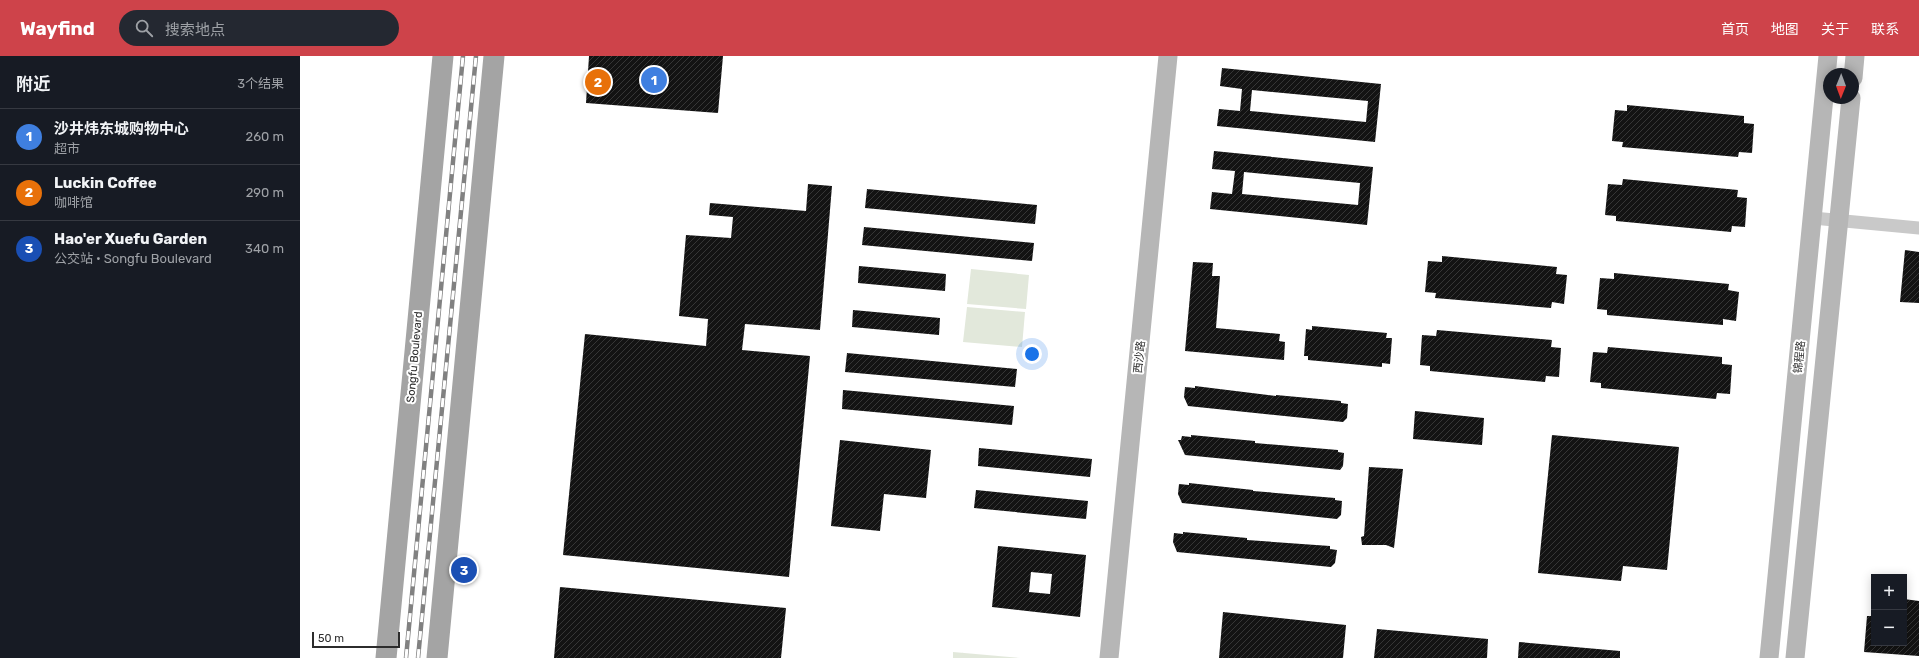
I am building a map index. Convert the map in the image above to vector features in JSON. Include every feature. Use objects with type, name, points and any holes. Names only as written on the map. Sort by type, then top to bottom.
[{"type":"main road","name":"Songfu Boulevard","points":[[386,658],[443,56]]},
{"type":"main road","points":[[437,658],[494,56]]},
{"type":"main road","name":"西沙路","points":[[1109,658],[1168,56]]},
{"type":"main road","name":"锦程路","points":[[1769,658],[1828,56]]},
{"type":"main road","points":[[1854,68],[1855,56]]},
{"type":"main road","points":[[1795,658],[1850,104]]},
{"type":"street","points":[[1812,218],[1919,228]]},
{"type":"green space","points":[[971,269],[1029,275],[1026,309],[967,304]]},
{"type":"green space","points":[[967,307],[1025,312],[1022,347],[963,342]]},
{"type":"green space","points":[[953,652],[1020,658],[953,658]]},
{"type":"building","points":[[589,56],[723,56],[718,113],[586,103]]},
{"type":"building","points":[[1222,68],[1381,84],[1375,142],[1217,126],[1219,109],[1240,111],[1242,89],[1220,86]],"holes":[[[1252,90],[1368,101],[1366,122],[1250,111]]]},
{"type":"building","points":[[1627,105],[1744,116],[1744,123],[1754,124],[1752,153],[1739,152],[1738,157],[1622,147],[1623,142],[1612,141],[1615,110],[1627,111]]},
{"type":"building","points":[[1214,151],[1373,167],[1367,225],[1210,209],[1212,192],[1232,194],[1235,171],[1212,169]],"holes":[[[1244,172],[1360,183],[1358,205],[1242,194]]]},
{"type":"building","points":[[1623,179],[1738,190],[1737,197],[1747,198],[1745,227],[1732,226],[1731,232],[1616,221],[1616,216],[1605,215],[1608,184],[1622,185]]},
{"type":"building","points":[[808,184],[832,186],[820,330],[745,324],[742,350],[810,356],[789,577],[563,555],[585,334],[706,346],[708,319],[679,316],[686,235],[731,238],[733,217],[709,215],[710,203],[806,211]]},
{"type":"building","points":[[867,189],[1037,205],[1035,224],[865,208]]},
{"type":"building","points":[[864,227],[1034,243],[1032,261],[862,245]]},
{"type":"building","points":[[1905,250],[1919,252],[1919,303],[1900,302]]},
{"type":"building","points":[[1442,256],[1557,267],[1556,274],[1567,275],[1564,304],[1552,302],[1551,308],[1435,298],[1436,293],[1425,292],[1428,261],[1442,262]]},
{"type":"building","points":[[1193,262],[1213,263],[1212,276],[1220,276],[1216,328],[1280,334],[1279,341],[1285,342],[1284,360],[1185,351]]},
{"type":"building","points":[[859,266],[946,274],[945,291],[858,283]]},
{"type":"building","points":[[1614,273],[1729,284],[1728,290],[1739,292],[1736,321],[1723,319],[1723,325],[1607,315],[1607,310],[1597,309],[1600,278],[1614,279]]},
{"type":"building","points":[[853,310],[940,318],[939,335],[852,327]]},
{"type":"building","points":[[1312,326],[1387,333],[1386,338],[1392,338],[1390,364],[1382,363],[1382,367],[1308,360],[1308,356],[1304,356],[1306,329],[1312,330]]},
{"type":"building","points":[[1437,330],[1552,340],[1551,347],[1561,348],[1559,377],[1546,376],[1545,382],[1430,371],[1430,366],[1420,365],[1422,335],[1436,336]]},
{"type":"building","points":[[1608,347],[1722,357],[1722,364],[1732,365],[1730,394],[1717,393],[1716,399],[1601,388],[1601,383],[1590,382],[1593,352],[1607,353]]},
{"type":"building","points":[[847,353],[1017,369],[1015,387],[845,372]]},
{"type":"building","points":[[1195,386],[1276,396],[1341,401],[1341,403],[1348,404],[1347,418],[1343,422],[1188,406],[1184,397],[1185,387],[1195,388]]},
{"type":"building","points":[[843,390],[1014,406],[1012,425],[842,409]]},
{"type":"building","points":[[1415,411],[1484,418],[1482,445],[1413,439]]},
{"type":"building","points":[[1191,435],[1255,441],[1255,443],[1338,450],[1338,452],[1344,453],[1343,466],[1340,470],[1185,455],[1178,440],[1181,440],[1182,436],[1191,437]]},
{"type":"building","points":[[1552,435],[1679,447],[1667,570],[1623,566],[1621,581],[1538,573]]},
{"type":"building","points":[[840,440],[931,450],[926,498],[884,494],[880,531],[831,526]]},
{"type":"building","points":[[979,448],[1092,459],[1090,477],[978,466]]},
{"type":"building","points":[[1369,467],[1403,469],[1394,548],[1386,545],[1362,545],[1361,537],[1364,536]]},
{"type":"building","points":[[1189,483],[1253,491],[1335,498],[1335,500],[1342,501],[1341,515],[1337,519],[1182,503],[1178,494],[1179,484],[1189,485]]},
{"type":"building","points":[[976,490],[1088,501],[1086,519],[974,508]]},
{"type":"building","points":[[1183,532],[1247,538],[1247,540],[1330,546],[1330,549],[1337,550],[1335,563],[1331,567],[1177,552],[1173,542],[1174,533],[1183,534]]},
{"type":"building","points":[[998,546],[1086,555],[1080,617],[992,607]],"holes":[[[1031,572],[1052,574],[1050,594],[1029,592]]]},
{"type":"building","points":[[560,587],[786,608],[781,658],[554,658]]},
{"type":"building","points":[[1907,599],[1919,601],[1919,656],[1864,652],[1867,616],[1871,616],[1871,646],[1907,646]]},
{"type":"building","points":[[1223,612],[1346,625],[1343,658],[1219,658]]},
{"type":"building","points":[[1377,629],[1488,639],[1487,658],[1374,658]]},
{"type":"building","points":[[1519,642],[1620,651],[1620,658],[1518,658]]},
{"type":"railway","points":[[406,658],[463,56]]},
{"type":"railway","points":[[418,658],[476,56]]},
{"type":"place","name":"沙井炜东城购物中心","points":[[654,80]]},
{"type":"place","name":"Luckin Coffee","points":[[598,82]]},
{"type":"place","name":"Hao'er Xuefu Garden","points":[[464,570]]}]
